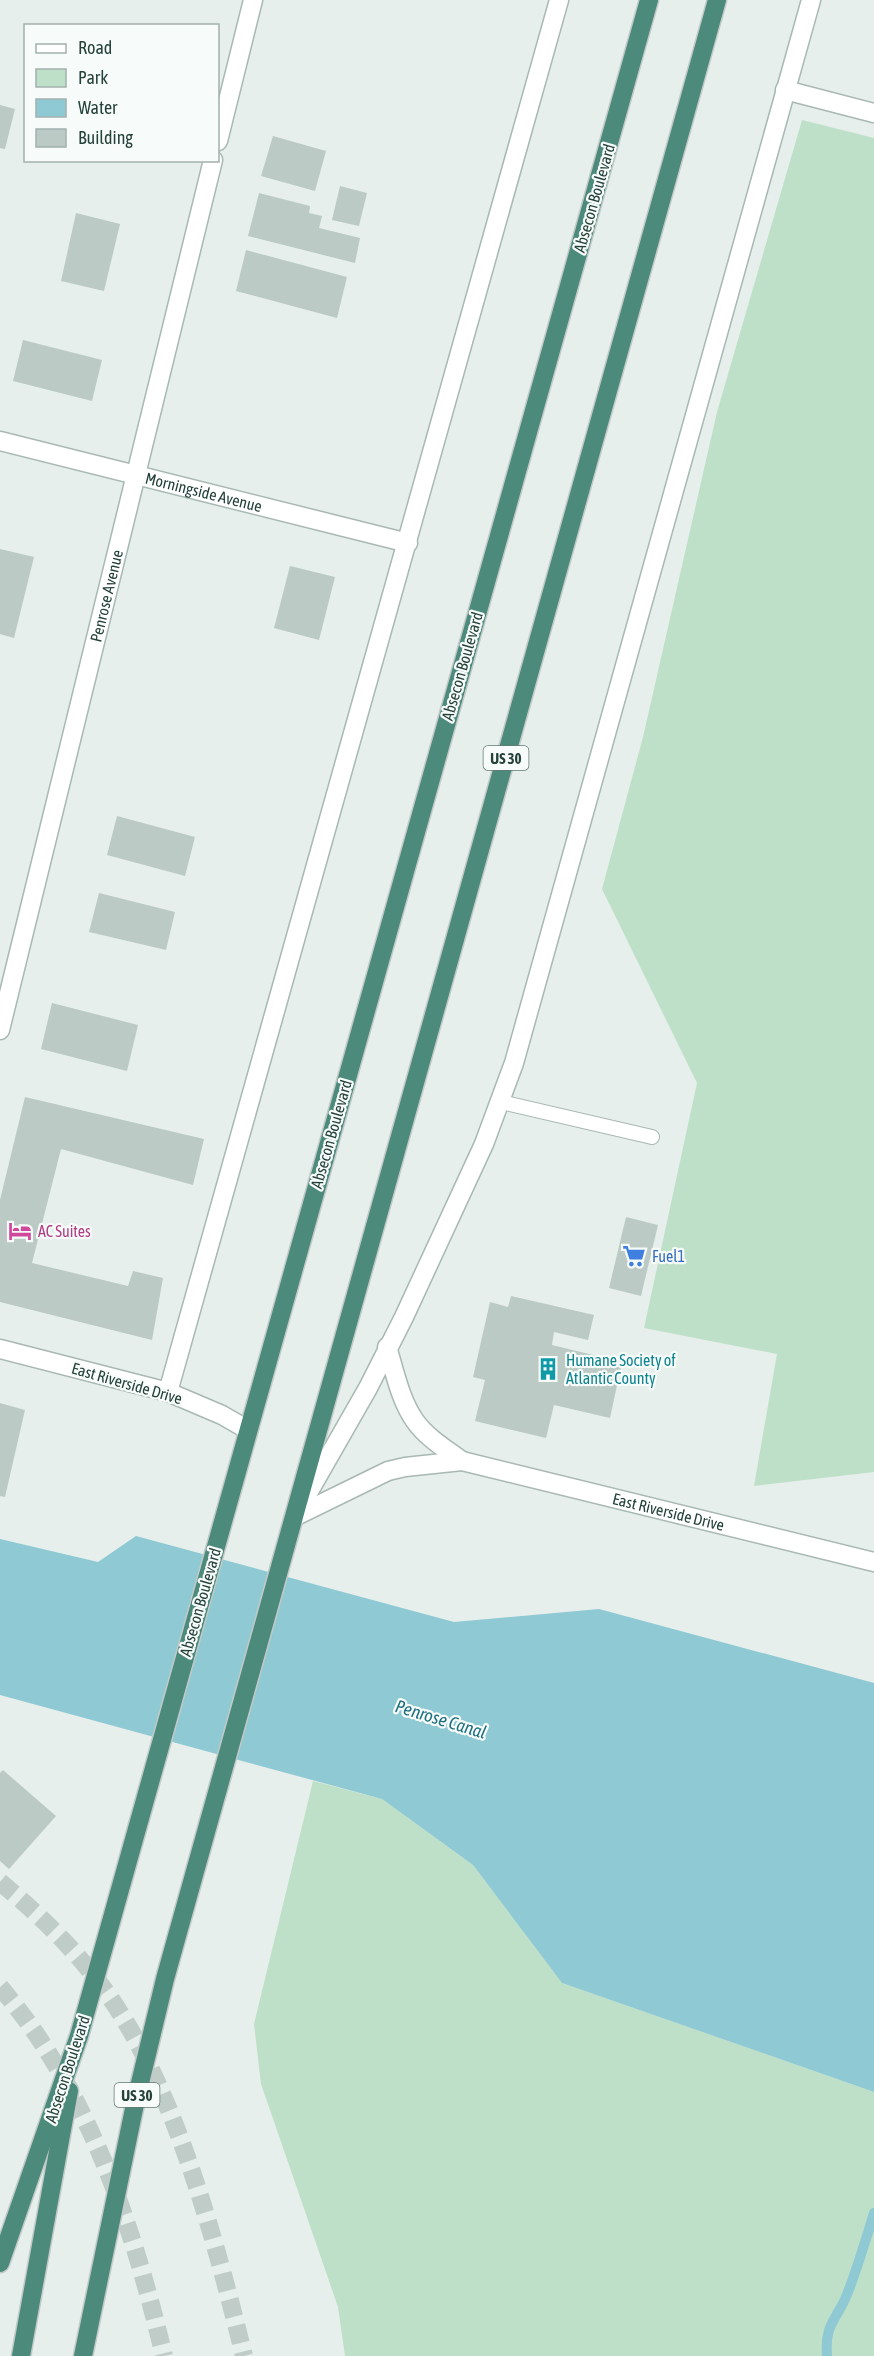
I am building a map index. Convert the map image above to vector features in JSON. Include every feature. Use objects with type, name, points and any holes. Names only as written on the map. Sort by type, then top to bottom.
[{"type":"highway","name":"Absecon Boulevard","points":[[0,2263],[79,2036],[649,0]]},
{"type":"highway","name":"US 30","points":[[83,2356],[135,2104],[165,1979],[717,0]]},
{"type":"highway","points":[[21,2356],[79,2036]]},
{"type":"street","points":[[219,137],[253,0]]},
{"type":"street","points":[[168,1392],[559,0]]},
{"type":"street","points":[[294,1517],[368,1388],[458,1202],[501,1102],[540,972],[811,0]]},
{"type":"street","points":[[785,90],[874,113]]},
{"type":"street","name":"Penrose Avenue","points":[[0,1030],[213,162]]},
{"type":"street","name":"Morningside Avenue","points":[[0,441],[408,543]]},
{"type":"street","name":"East Riverside Drive","points":[[387,1347],[400,1390],[416,1422],[428,1435],[462,1461]]},
{"type":"street","name":"East Riverside Drive","points":[[0,1348],[168,1392],[222,1415],[248,1430]]},
{"type":"street","name":"East Riverside Drive","points":[[294,1517],[388,1471],[462,1461],[874,1562]]},
{"type":"lane","points":[[501,1102],[652,1137]]},
{"type":"green space","points":[[802,120],[874,138],[874,1472],[754,1486],[777,1354],[644,1328],[697,1083],[602,889],[643,737],[717,412]]},
{"type":"green space","points":[[313,1781],[382,1799],[473,1865],[562,1983],[874,2092],[874,2356],[345,2356],[338,2307],[261,2084],[254,2024]]},
{"type":"water","name":"Penrose Canal","points":[[136,1536],[454,1622],[599,1609],[874,1683],[874,2092],[562,1983],[473,1865],[382,1799],[0,1695],[0,1539],[98,1562]]},
{"type":"building","points":[[0,105],[15,109],[5,149],[0,148]]},
{"type":"building","points":[[273,136],[326,151],[315,191],[261,176]]},
{"type":"building","points":[[340,186],[367,193],[359,226],[332,220]]},
{"type":"building","points":[[259,193],[310,206],[309,213],[322,216],[319,228],[360,238],[355,263],[248,236]]},
{"type":"building","points":[[76,213],[120,224],[104,291],[61,281]]},
{"type":"building","points":[[246,250],[347,277],[337,318],[236,291]]},
{"type":"building","points":[[23,340],[102,360],[92,401],[13,381]]},
{"type":"building","points":[[0,549],[34,557],[14,638],[0,634]]},
{"type":"building","points":[[290,566],[335,577],[319,640],[274,628]]},
{"type":"building","points":[[117,816],[195,837],[185,876],[107,855]]},
{"type":"building","points":[[99,893],[175,912],[166,950],[89,932]]},
{"type":"building","points":[[52,1003],[138,1025],[127,1071],[41,1049]]},
{"type":"building","name":"AC Suites","points":[[25,1097],[204,1139],[193,1185],[61,1149],[32,1263],[128,1286],[133,1271],[163,1278],[152,1340],[0,1302],[0,1200]]},
{"type":"building","name":"Fuel1","points":[[626,1217],[658,1225],[641,1296],[609,1288]]},
{"type":"building","name":"Humane Society of Atlantic County","points":[[511,1296],[594,1315],[588,1340],[554,1332],[552,1345],[622,1362],[610,1418],[554,1405],[546,1438],[475,1421],[485,1380],[473,1377],[490,1302],[508,1307]]},
{"type":"building","points":[[0,1403],[25,1410],[5,1497],[0,1496]]},
{"type":"building","points":[[3,1770],[56,1816],[9,1869],[0,1861],[0,1773]]},
{"type":"waterway","points":[[827,2356],[830,2328],[848,2292],[874,2213]]},
{"type":"tunnel","points":[[0,1882],[54,1931],[90,1971],[127,2024],[150,2067],[189,2163],[220,2262],[244,2356]]},
{"type":"tunnel","points":[[0,1987],[31,2027],[58,2069],[103,2161],[138,2258],[164,2356]]},
{"type":"place","name":"AC Suites","points":[[20,1231]]},
{"type":"place","name":"Fuel1","points":[[634,1256]]},
{"type":"place","name":"Humane Society of Atlantic County","points":[[548,1369]]}]
